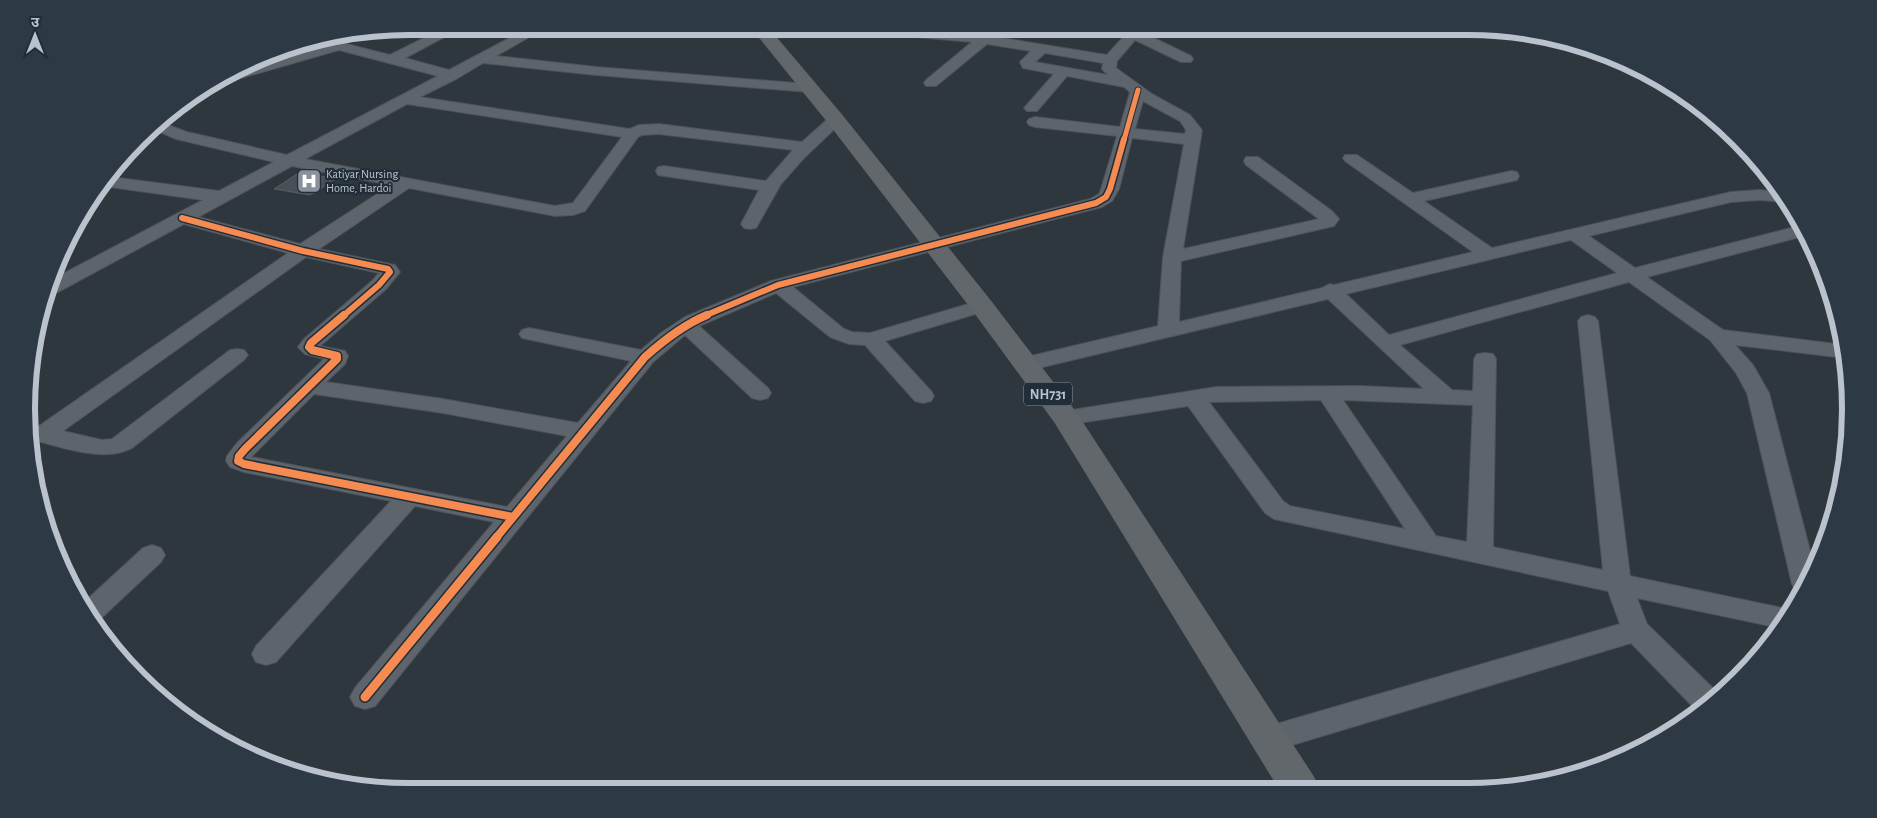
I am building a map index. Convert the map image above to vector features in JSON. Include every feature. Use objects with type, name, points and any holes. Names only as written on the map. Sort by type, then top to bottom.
[{"type":"highway","name":"NH731","points":[[765,35],[836,120],[931,244],[982,306],[1066,418],[1296,783]]},
{"type":"street","points":[[393,59],[441,35]]},
{"type":"street","points":[[56,285],[222,197],[287,160],[453,75],[519,35]]},
{"type":"street","points":[[939,35],[984,39],[1110,60]]},
{"type":"street","points":[[1123,35],[1110,60],[1109,68],[1133,87],[1190,123],[1194,130],[1172,257],[1168,330]]},
{"type":"street","points":[[1136,35],[1186,59]]},
{"type":"street","points":[[931,83],[984,39]]},
{"type":"street","points":[[328,44],[345,46],[453,75]]},
{"type":"street","points":[[246,73],[336,46]]},
{"type":"street","points":[[1042,48],[1027,62],[1028,65],[1133,87]]},
{"type":"street","points":[[482,59],[606,72],[809,88]]},
{"type":"street","points":[[1063,72],[1034,115],[1125,132],[1192,140]]},
{"type":"street","points":[[365,697],[645,357],[668,336],[686,325],[778,285],[1101,200],[1106,197],[1110,188],[1125,132],[1133,87]]},
{"type":"street","points":[[407,99],[632,134]]},
{"type":"street","points":[[750,224],[770,187],[806,147],[836,120]]},
{"type":"street","points":[[162,128],[182,136],[287,160],[555,211],[573,210],[579,207],[632,134],[639,130],[647,128],[806,147]]},
{"type":"street","points":[[1351,158],[1488,254]]},
{"type":"street","points":[[1172,257],[1328,222],[1330,219],[1326,215],[1252,161]]},
{"type":"street","points":[[664,171],[770,187]]},
{"type":"street","points":[[1410,199],[1511,176]]},
{"type":"street","points":[[111,183],[222,197]]},
{"type":"street","points":[[37,433],[405,183]]},
{"type":"street","points":[[1026,364],[1330,290],[1731,197],[1759,195],[1776,197]]},
{"type":"street","points":[[182,218],[303,252],[388,269],[390,272],[379,286],[311,343],[309,347],[312,350],[337,356],[337,359],[245,448],[238,461],[244,464],[513,517]]},
{"type":"street","points":[[1385,343],[1797,232]]},
{"type":"street","points":[[1574,234],[1717,336],[1745,370],[1758,393],[1803,575]]},
{"type":"street","points":[[778,285],[837,333],[849,338],[871,339],[982,306]]},
{"type":"street","points":[[1330,290],[1385,343],[1446,397]]},
{"type":"street","points":[[1588,321],[1618,584],[1636,630],[1705,699]]},
{"type":"street","points":[[686,325],[760,393]]},
{"type":"street","points":[[529,334],[645,357]]},
{"type":"street","points":[[1717,336],[1838,351]]},
{"type":"street","points":[[871,339],[922,396]]},
{"type":"street","points":[[37,433],[102,448],[116,447],[124,443],[237,354]]},
{"type":"street","points":[[1480,555],[1485,359]]},
{"type":"street","points":[[308,386],[443,406],[584,432]]},
{"type":"street","points":[[1327,393],[1428,544]]},
{"type":"street","points":[[1066,418],[1216,394],[1327,393],[1485,399]]},
{"type":"street","points":[[1193,397],[1274,507],[1282,513],[1779,617]]},
{"type":"street","points":[[266,654],[410,496]]},
{"type":"street","points":[[93,609],[152,555]]},
{"type":"street","points":[[1269,739],[1636,630]]},
{"type":"building","points":[[300,172],[336,179],[310,195],[274,189]]},
{"type":"cycle path","points":[[365,697],[645,357],[668,337],[692,321],[778,285],[1096,203],[1106,197],[1110,189],[1138,90]]},
{"type":"cycle path","points":[[182,218],[303,251],[388,269],[390,272],[379,285],[311,343],[309,347],[312,350],[337,356],[337,359],[245,449],[239,456],[238,461],[244,464],[513,517]]},
{"type":"place","name":"Katiyar Nursing Home, Hardoi","points":[[309,181]]}]
